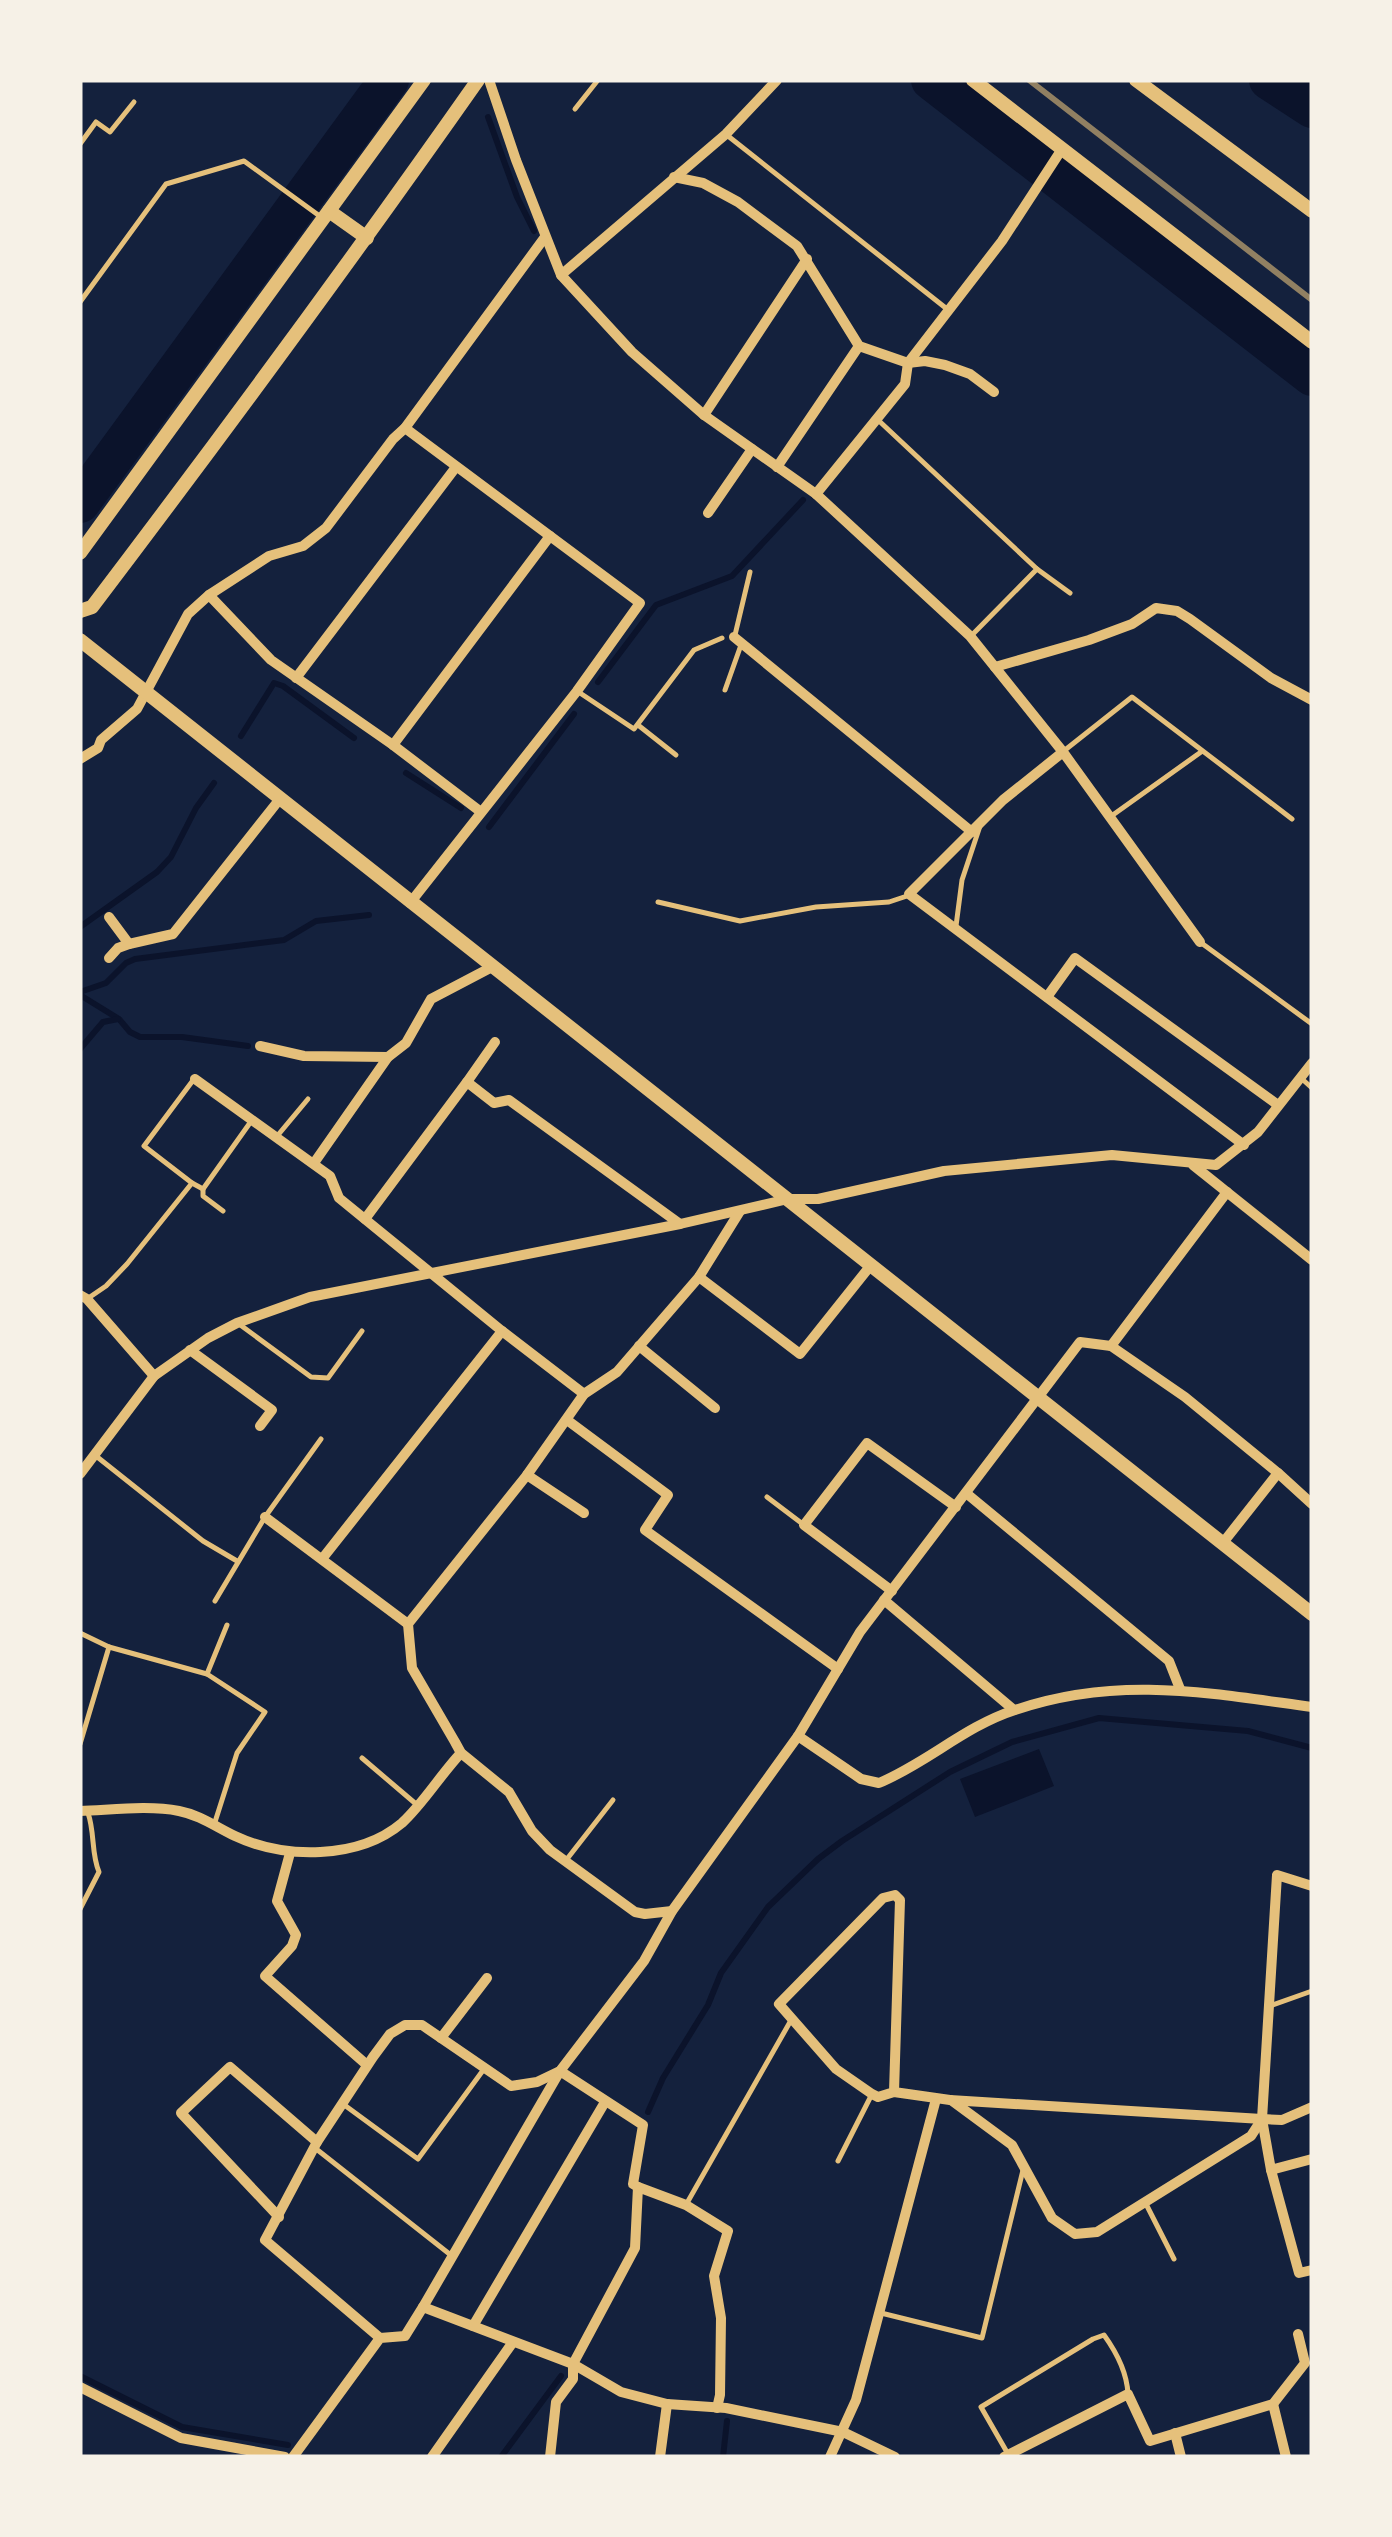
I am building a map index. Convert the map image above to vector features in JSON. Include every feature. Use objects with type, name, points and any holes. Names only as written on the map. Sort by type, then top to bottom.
[{"type":"street","points":[[80,553],[424,80]]},
{"type":"street","points":[[80,611],[92,607],[367,238],[478,80]]},
{"type":"street","points":[[489,80],[561,275],[632,352],[704,415],[816,494],[970,636],[1063,752],[1200,942]]},
{"type":"street","points":[[561,275],[726,134],[777,80]]},
{"type":"street","points":[[973,80],[1312,342]]},
{"type":"street","points":[[1136,80],[1312,211]]},
{"type":"street","points":[[816,494],[906,384],[908,363],[1002,241],[1062,148]]},
{"type":"street","points":[[674,178],[703,182],[738,202],[797,246],[859,346],[908,363],[945,365],[970,374],[994,392]]},
{"type":"street","points":[[326,215],[367,238]]},
{"type":"street","points":[[80,759],[98,748],[147,694],[167,648],[188,614],[209,595],[269,556],[303,546],[326,528],[545,237]]},
{"type":"street","points":[[704,415],[807,259]]},
{"type":"street","points":[[777,467],[859,346]]},
{"type":"street","points":[[405,428],[640,603],[578,691],[410,904]]},
{"type":"street","points":[[708,513],[752,449]]},
{"type":"street","points":[[296,678],[456,467]]},
{"type":"street","points":[[393,745],[550,536]]},
{"type":"street","points":[[209,595],[271,660],[481,812]]},
{"type":"street","points":[[995,667],[1090,640],[1132,624],[1156,608],[1177,611],[1259,670],[1312,700]]},
{"type":"street","points":[[80,640],[1312,1614]]},
{"type":"street","points":[[732,640],[972,832]]},
{"type":"street","points":[[1063,752],[1003,800],[910,894],[1244,1145]]},
{"type":"street","points":[[109,958],[118,948],[173,934],[279,800]]},
{"type":"street","points":[[109,917],[129,944]]},
{"type":"street","points":[[1047,997],[1075,958],[1278,1106]]},
{"type":"street","points":[[314,1163],[388,1057],[406,1043],[431,999],[492,967]]},
{"type":"street","points":[[366,1219],[495,1042]]},
{"type":"street","points":[[260,1046],[304,1056],[388,1057]]},
{"type":"street","points":[[80,1474],[154,1376],[237,1322],[310,1297],[944,1171],[1112,1155],[1216,1165],[1244,1145],[1312,1063]]},
{"type":"street","points":[[194,1079],[314,1163],[330,1176],[339,1198],[584,1394]]},
{"type":"street","points":[[467,1082],[494,1103],[508,1100],[680,1224]]},
{"type":"street","points":[[1192,1164],[1312,1260]]},
{"type":"street","points":[[1111,1346],[1227,1192]]},
{"type":"street","points":[[672,1911],[634,1912],[532,1831],[508,1792],[462,1753],[412,1668],[408,1624],[527,1474],[584,1394],[616,1372],[699,1277],[740,1211]]},
{"type":"street","points":[[699,1277],[800,1354],[870,1265]]},
{"type":"street","points":[[84,1297],[154,1376]]},
{"type":"street","points":[[322,1559],[502,1331]]},
{"type":"street","points":[[560,2071],[537,2082],[511,2086],[422,2025],[405,2024],[390,2034],[367,2065],[316,2145],[265,2240],[380,2338],[406,2336],[560,2071],[644,1960],[672,1911],[798,1736],[888,1596],[1080,1342],[1111,1346],[1186,1397],[1312,1504]]},
{"type":"street","points":[[639,1346],[715,1408]]},
{"type":"street","points":[[190,1350],[272,1410],[260,1426]]},
{"type":"street","points":[[567,1420],[668,1494],[645,1530],[838,1669]]},
{"type":"street","points":[[956,1506],[866,1443],[804,1525],[1014,1710]]},
{"type":"street","points":[[1222,1544],[1278,1473]]},
{"type":"street","points":[[527,1474],[584,1513]]},
{"type":"street","points":[[966,1493],[1169,1661],[1180,1689]]},
{"type":"street","points":[[265,1518],[408,1624]]},
{"type":"street","points":[[798,1736],[861,1779],[879,1783],[1014,1710],[1126,1687],[1180,1689],[1312,1707]]},
{"type":"street","points":[[84,1811],[177,1810],[238,1838],[290,1853],[332,1851],[372,1840],[402,1823],[462,1753]]},
{"type":"street","points":[[290,1853],[277,1901],[296,1935],[292,1946],[265,1976],[367,2065]]},
{"type":"street","points":[[1312,1886],[1277,1875],[1262,2119],[1298,2274],[1312,2270]]},
{"type":"street","points":[[894,2092],[900,1900],[895,1894],[883,1898],[778,2004],[836,2069],[872,2094],[878,2097],[894,2092],[936,2099],[1282,2120],[1312,2107]]},
{"type":"street","points":[[441,2038],[486,1978]]},
{"type":"street","points":[[279,2217],[181,2112],[230,2067],[316,2145]]},
{"type":"street","points":[[560,2071],[644,2125],[633,2184],[686,2205],[728,2231],[714,2276],[722,2318],[720,2396],[716,2408]]},
{"type":"street","points":[[830,2457],[856,2400],[936,2099]]},
{"type":"street","points":[[950,2100],[1012,2145],[1052,2218],[1075,2234],[1097,2232],[1251,2136],[1262,2119]]},
{"type":"street","points":[[473,2326],[605,2102]]},
{"type":"street","points":[[1271,2170],[1312,2160]]},
{"type":"street","points":[[550,2457],[556,2402],[573,2379],[572,2364],[634,2248],[638,2187]]},
{"type":"street","points":[[422,2307],[572,2364],[620,2392],[667,2404],[716,2408],[843,2432],[894,2457]]},
{"type":"street","points":[[1006,2456],[1128,2394],[1150,2441],[1273,2404],[1305,2363],[1298,2334]]},
{"type":"street","points":[[293,2457],[380,2338]]},
{"type":"street","points":[[432,2457],[514,2342]]},
{"type":"street","points":[[80,2387],[182,2438],[233,2453],[285,2457]]},
{"type":"street","points":[[660,2457],[667,2404]]},
{"type":"street","points":[[1273,2404],[1286,2457]]},
{"type":"street","points":[[1175,2433],[1182,2457]]},
{"type":"lane","points":[[575,108],[598,80]]},
{"type":"lane","points":[[80,144],[96,122],[110,132],[134,102]]},
{"type":"lane","points":[[726,134],[948,311]]},
{"type":"lane","points":[[80,302],[166,184],[244,161],[326,215]]},
{"type":"lane","points":[[877,419],[1037,569],[1070,593]]},
{"type":"lane","points":[[970,636],[1037,569]]},
{"type":"lane","points":[[725,690],[732,640],[750,572]]},
{"type":"lane","points":[[578,691],[634,729],[694,650],[732,640]]},
{"type":"lane","points":[[1063,752],[1132,697],[1292,819]]},
{"type":"lane","points":[[638,725],[676,755]]},
{"type":"lane","points":[[1110,816],[1201,752]]},
{"type":"lane","points":[[956,930],[962,880],[981,823]]},
{"type":"lane","points":[[658,902],[740,922],[816,907],[889,902],[910,894]]},
{"type":"lane","points":[[1200,942],[1312,1024]]},
{"type":"lane","points":[[1301,1078],[1312,1088]]},
{"type":"lane","points":[[194,1079],[144,1146],[203,1189]]},
{"type":"lane","points":[[276,1137],[308,1099]]},
{"type":"lane","points":[[223,1211],[203,1196],[203,1189],[252,1120]]},
{"type":"lane","points":[[84,1297],[106,1286],[127,1264],[192,1183]]},
{"type":"lane","points":[[237,1322],[312,1376],[328,1378],[362,1331]]},
{"type":"lane","points":[[215,1601],[237,1561],[320,1439]]},
{"type":"lane","points":[[94,1454],[203,1541],[237,1561]]},
{"type":"lane","points":[[766,1496],[804,1525]]},
{"type":"lane","points":[[207,1674],[227,1625]]},
{"type":"lane","points":[[80,1634],[108,1647],[207,1674],[266,1712],[237,1753],[214,1825]]},
{"type":"lane","points":[[80,1744],[108,1647]]},
{"type":"lane","points":[[362,1758],[416,1804]]},
{"type":"lane","points":[[565,1861],[613,1800]]},
{"type":"lane","points":[[80,1909],[100,1872],[94,1858],[95,1834],[84,1811]]},
{"type":"lane","points":[[1270,2006],[1312,1992]]},
{"type":"lane","points":[[686,2205],[792,2019]]},
{"type":"lane","points":[[343,2104],[418,2159],[484,2068]]},
{"type":"lane","points":[[838,2161],[872,2094]]},
{"type":"lane","points":[[316,2145],[452,2256]]},
{"type":"lane","points":[[881,2313],[982,2338],[1024,2167]]},
{"type":"lane","points":[[1145,2202],[1174,2259]]},
{"type":"lane","points":[[1006,2456],[982,2407],[1093,2340],[1104,2336],[1113,2348],[1127,2379],[1128,2394]]},
{"type":"water","points":[[1039,1749],[1054,1786],[975,1817],[960,1779]]},
{"type":"waterway","points":[[80,503],[389,80]]},
{"type":"waterway","points":[[931,80],[1312,376]]},
{"type":"waterway","points":[[1269,80],[1312,108]]},
{"type":"waterway","points":[[488,117],[517,197],[534,231]]},
{"type":"waterway","points":[[598,682],[656,605],[732,576],[803,500]]},
{"type":"waterway","points":[[241,736],[274,683],[354,738]]},
{"type":"waterway","points":[[489,827],[574,714]]},
{"type":"waterway","points":[[406,773],[461,808]]},
{"type":"waterway","points":[[80,927],[157,872],[171,857],[196,808],[214,783]]},
{"type":"waterway","points":[[80,992],[106,983],[135,959],[284,940],[316,921],[369,915]]},
{"type":"waterway","points":[[80,995],[140,1037],[182,1037],[248,1046]]},
{"type":"waterway","points":[[80,1049],[103,1022],[118,1019]]},
{"type":"waterway","points":[[648,2112],[663,2078],[708,2005],[721,1973],[768,1907],[842,1841],[950,1772],[1012,1742],[1099,1718],[1248,1731],[1312,1748]]},
{"type":"waterway","points":[[80,2376],[182,2427],[288,2445]]},
{"type":"waterway","points":[[501,2457],[561,2376]]},
{"type":"waterway","points":[[723,2457],[727,2421]]},
{"type":"railway","points":[[1029,80],[1312,300]]}]
